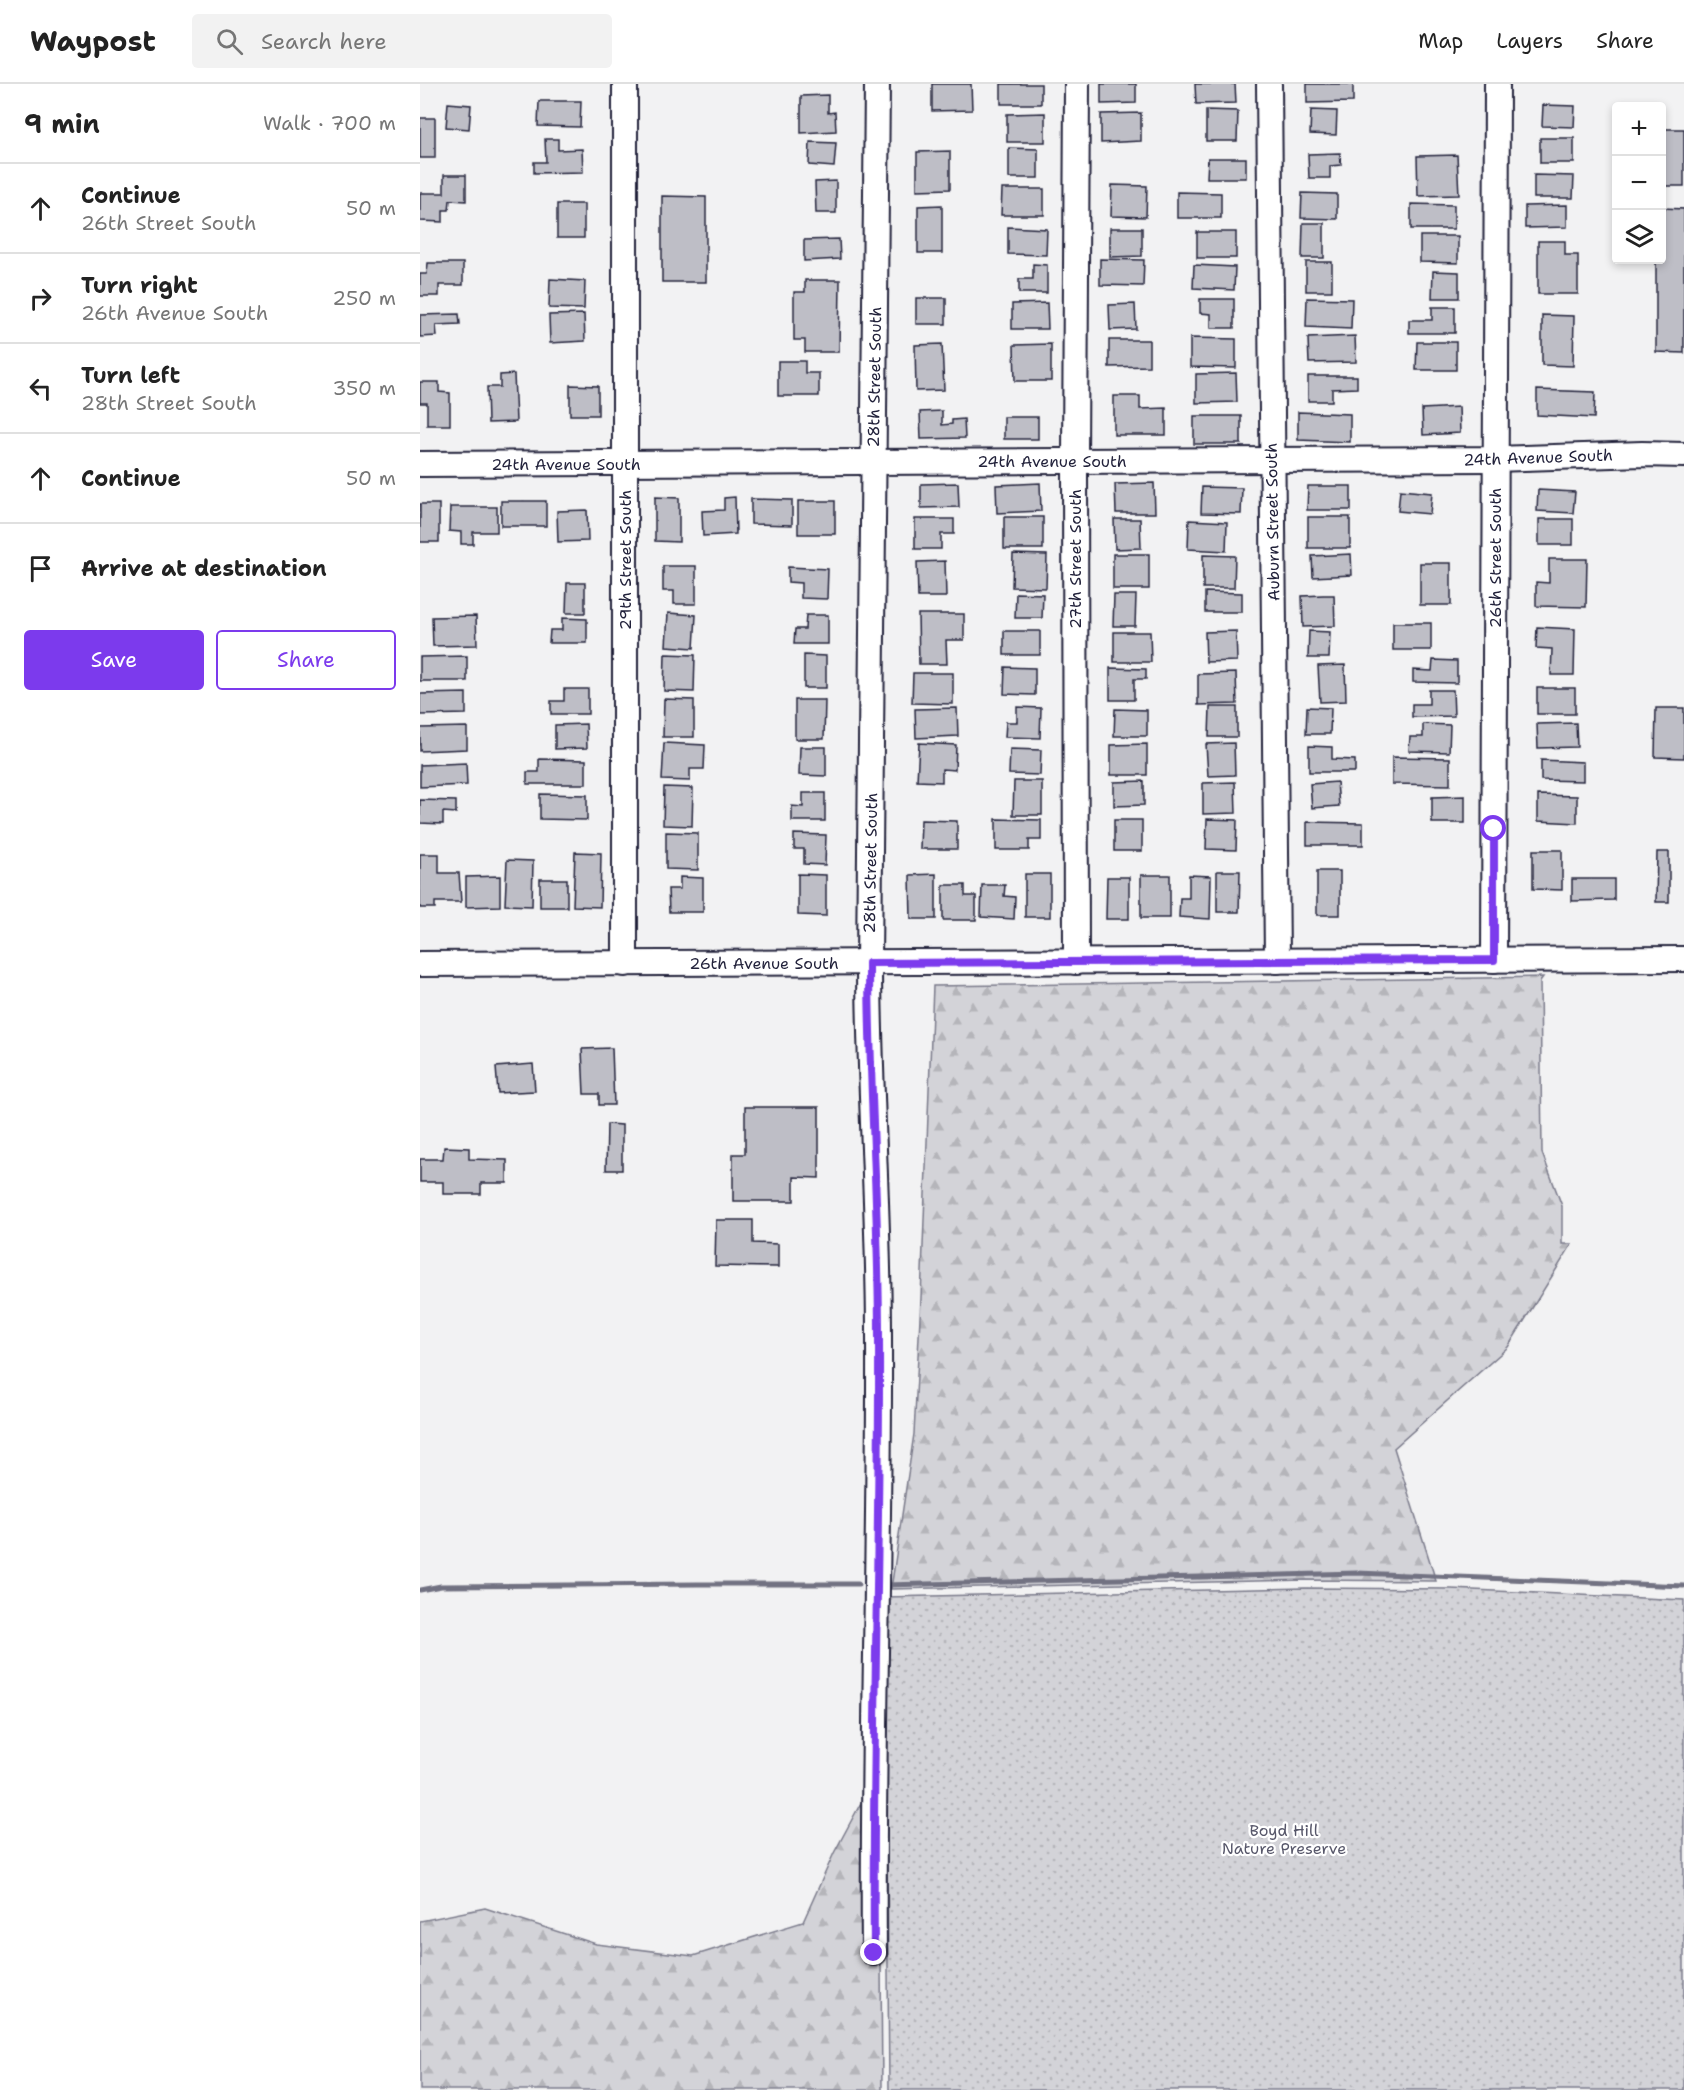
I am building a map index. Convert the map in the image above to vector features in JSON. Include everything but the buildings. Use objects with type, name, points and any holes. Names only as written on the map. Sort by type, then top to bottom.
[{"type":"street","name":"29th Street South","points":[[625,964],[626,84]]},
{"type":"street","name":"28th Street South","points":[[874,1953],[873,1822],[879,1338],[878,1207],[869,1012],[869,963],[877,84]]},
{"type":"street","name":"27th Street South","points":[[1076,962],[1077,84]]},
{"type":"street","name":"Auburn Street South","points":[[1269,84],[1277,961]]},
{"type":"street","name":"26th Street South","points":[[1494,960],[1497,84]]},
{"type":"street","name":"24th Avenue South","points":[[420,464],[1495,459],[1642,454],[1684,455]]},
{"type":"street","name":"26th Avenue South","points":[[420,964],[1684,959]]},
{"type":"green space","points":[[1543,977],[1540,981],[1542,1153],[1562,1206],[1562,1244],[1572,1244],[1508,1347],[1394,1448],[1436,1581],[1305,1580],[891,1589],[914,1434],[933,986]]},
{"type":"green space","name":"Boyd Hill Nature Preserve","points":[[1305,1588],[1451,1589],[1684,1600],[1684,2090],[889,2090],[885,1597]]},
{"type":"green space","points":[[864,1797],[866,1962],[881,1963],[882,2090],[420,2090],[420,1921],[485,1908],[596,1944],[693,1956],[803,1922],[834,1853]]},
{"type":"waterway","points":[[885,1585],[1357,1573],[1684,1586]]},
{"type":"waterway","points":[[420,1590],[441,1586],[858,1584]]},
{"type":"route","points":[[874,1953],[873,1822],[879,1338],[878,1207],[869,1012],[869,963],[1494,960],[1494,829]]}]
